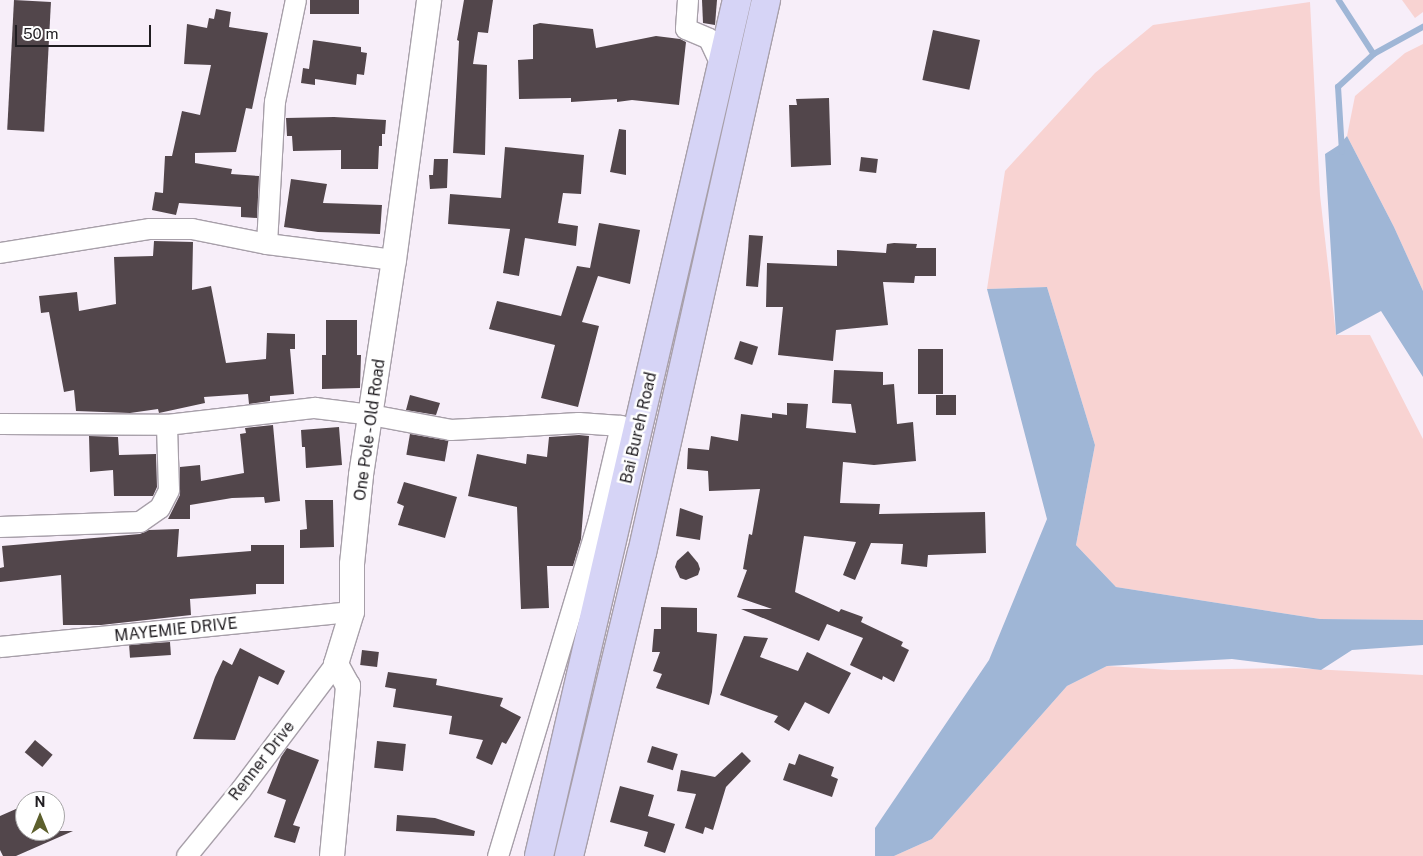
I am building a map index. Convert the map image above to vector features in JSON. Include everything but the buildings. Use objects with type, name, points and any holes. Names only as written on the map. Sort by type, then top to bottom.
[{"type":"highway","name":"Bai Bureh Road","points":[[539,856],[737,0]]},
{"type":"highway","name":"Bai Bureh Road","points":[[569,856],[642,553],[766,0]]},
{"type":"street","points":[[267,244],[276,102],[296,0]]},
{"type":"street","name":"One Pole - Old Road","points":[[336,664],[352,612],[354,536],[361,475],[394,260],[429,0]]},
{"type":"street","points":[[688,0],[686,29],[709,40],[722,67]]},
{"type":"street","points":[[0,253],[150,229],[192,229],[267,244],[394,260]]},
{"type":"street","points":[[0,424],[167,425],[316,408],[371,415],[450,430],[579,423],[622,426],[599,520],[498,856]]},
{"type":"street","points":[[0,527],[140,522],[160,508],[169,490],[167,425]]},
{"type":"street","name":"MAYEMIE DRIVE","points":[[0,647],[352,612]]},
{"type":"street","points":[[332,856],[348,686],[336,664]]},
{"type":"street","name":"Renner Drive","points":[[187,856],[241,790],[336,664]]},
{"type":"shaded area","points":[[1402,0],[1423,0],[1423,12],[1415,18]]},
{"type":"shaded area","points":[[1310,2],[1320,195],[1336,335],[1370,335],[1423,439],[1423,620],[1320,619],[1116,587],[1076,545],[1095,445],[1047,287],[987,289],[1005,171],[1095,73],[1153,25]]},
{"type":"shaded area","points":[[1423,44],[1423,291],[1394,227],[1347,136],[1355,96],[1405,53]]},
{"type":"shaded area","points":[[1107,666],[1171,670],[1294,668],[1423,675],[1423,856],[894,856],[932,839],[1067,686]]},
{"type":"water","points":[[1347,136],[1394,227],[1423,291],[1423,377],[1381,311],[1336,335],[1325,154],[1339,145]]},
{"type":"water","points":[[1047,287],[1095,445],[1076,545],[1116,587],[1320,619],[1423,620],[1423,645],[1352,650],[1321,670],[1232,659],[1107,666],[1067,686],[932,839],[894,856],[875,856],[875,828],[989,660],[1047,519],[987,289]]},
{"type":"waterway","points":[[1339,0],[1374,54]]},
{"type":"waterway","points":[[1342,152],[1338,87],[1374,54],[1423,27]]}]
